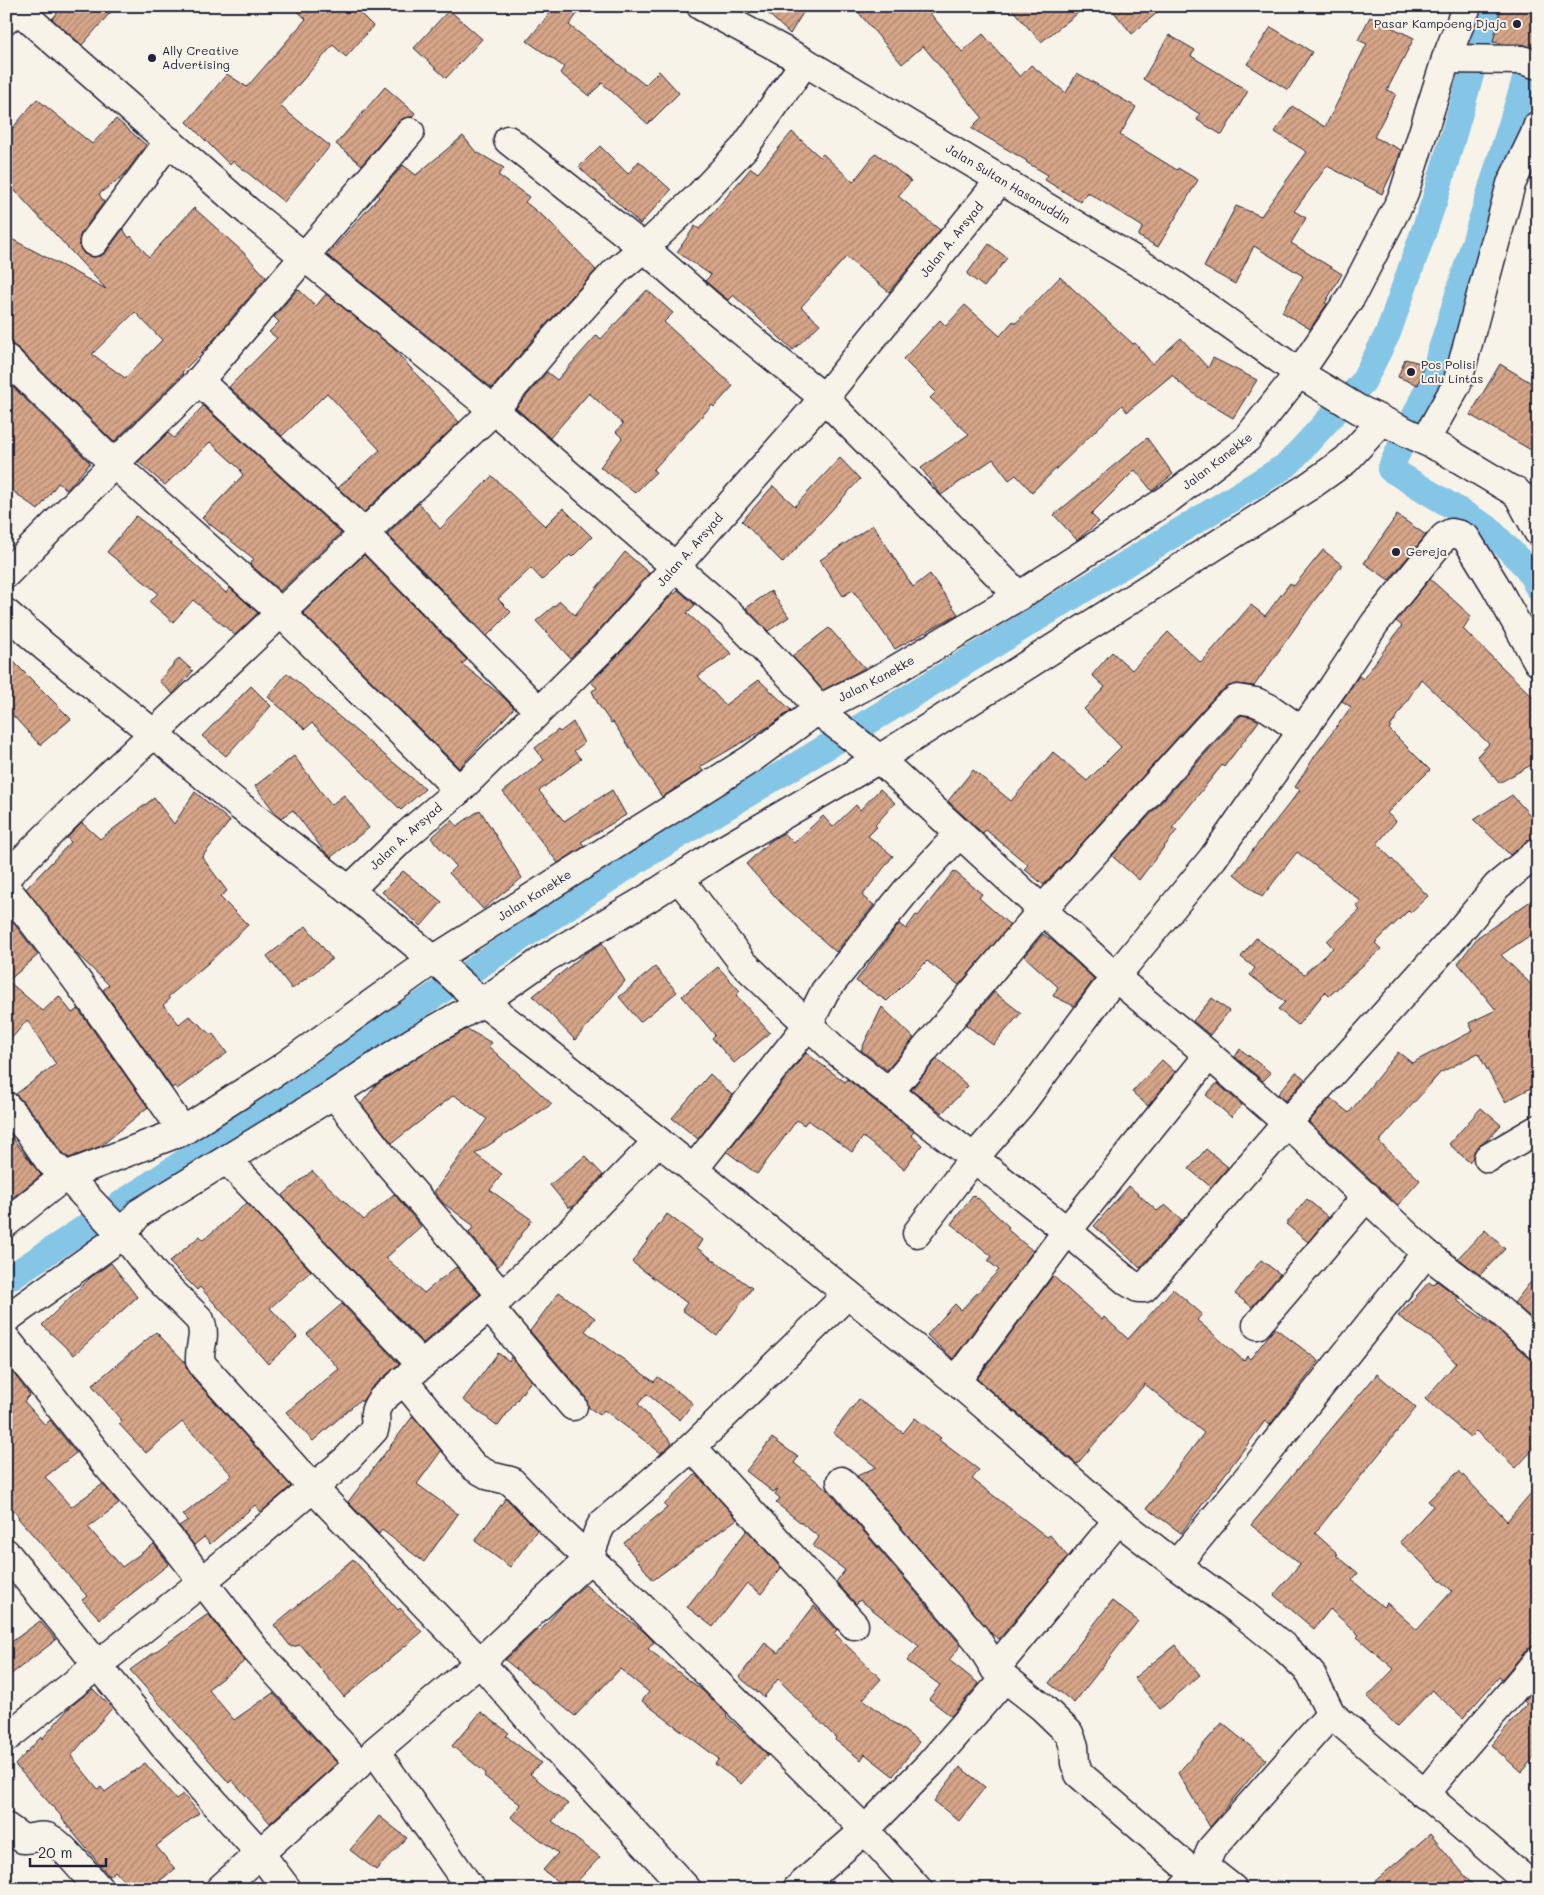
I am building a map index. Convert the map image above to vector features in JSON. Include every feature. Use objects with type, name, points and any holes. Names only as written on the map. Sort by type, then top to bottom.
[{"type":"main road","name":"Jalan Kanekke","points":[[6,1223],[70,1180],[183,1131],[822,712],[1019,596],[1170,498],[1247,439],[1302,375],[1352,295],[1403,196],[1447,59],[1468,6]]},
{"type":"main road","points":[[14,10],[169,141],[249,212],[494,410],[731,615],[795,680],[822,712],[873,754],[1116,978],[1287,1123],[1426,1253],[1490,1302],[1538,1345]]},
{"type":"main road","name":"Jalan Sultan Hasanuddin","points":[[716,10],[1172,283],[1302,375],[1358,410],[1403,430]]},
{"type":"main road","points":[[1447,59],[1530,63]]},
{"type":"main road","points":[[6,877],[153,733],[494,410],[553,340],[616,271],[644,248],[698,197],[744,148],[805,62]]},
{"type":"main road","points":[[6,574],[199,381],[410,132]]},
{"type":"main road","points":[[6,1319],[119,1232],[139,1214],[334,1094],[477,997],[645,900],[823,790],[873,754],[1308,487],[1346,460],[1403,430],[1457,384],[1511,184],[1537,133]]},
{"type":"main road","points":[[508,140],[644,248],[824,398],[1019,596]]},
{"type":"main road","points":[[94,242],[169,141]]},
{"type":"main road","name":"Jalan A. Arsyad","points":[[349,890],[403,838],[459,790],[610,641],[824,398],[1001,179]]},
{"type":"main road","points":[[7,359],[114,464],[280,612],[459,790]]},
{"type":"main road","points":[[199,381],[364,532],[538,710]]},
{"type":"main road","points":[[1403,430],[1446,451],[1527,498],[1538,532]]},
{"type":"main road","points":[[917,1233],[973,1160],[1021,1104],[1116,978],[1213,858],[1375,623],[1444,537],[1452,533],[1466,538],[1473,547],[1538,662]]},
{"type":"main road","points":[[6,613],[241,807],[349,890],[477,997],[956,1381],[1118,1520],[1283,1646],[1310,1672],[1330,1714],[1536,1889]]},
{"type":"main road","points":[[888,1092],[1043,909],[1227,706],[1237,699],[1256,702],[1269,708],[1302,731]]},
{"type":"main road","points":[[693,1170],[808,1026],[825,991],[907,890],[960,833]]},
{"type":"main road","points":[[679,878],[743,963],[835,1050],[973,1160],[1067,1231],[1128,1282],[1138,1288],[1144,1288],[1497,886],[1538,852]]},
{"type":"main road","points":[[6,888],[105,1018],[183,1131]]},
{"type":"main road","points":[[956,1381],[1067,1231],[1209,1055]]},
{"type":"main road","points":[[334,1094],[573,1406]]},
{"type":"main road","points":[[6,1106],[30,1133],[49,1160],[119,1232],[155,1275],[200,1320],[204,1339],[200,1361],[204,1367],[313,1488],[480,1662],[549,1742],[687,1889]]},
{"type":"main road","points":[[1488,1158],[1538,1129]]},
{"type":"main road","points":[[6,1738],[203,1581],[346,1460],[376,1426],[374,1411],[382,1399],[495,1302],[570,1232],[658,1141]]},
{"type":"main road","points":[[227,1160],[412,1372],[474,1467],[490,1476],[511,1480],[558,1530],[622,1588],[865,1830],[918,1889]]},
{"type":"main road","points":[[1257,1325],[1366,1196]]},
{"type":"main road","points":[[1176,1565],[1296,1418],[1426,1253]]},
{"type":"main road","points":[[220,1889],[367,1757],[480,1662],[589,1559],[602,1524],[692,1447],[848,1294]]},
{"type":"main road","points":[[6,1339],[90,1446],[203,1581],[255,1649],[367,1757],[471,1889]]},
{"type":"main road","points":[[692,1447],[854,1625]]},
{"type":"main road","points":[[841,1482],[976,1638],[1000,1673],[1042,1707],[1069,1733],[1074,1746],[1075,1763],[1079,1774],[1194,1876],[1233,1889]]},
{"type":"main road","points":[[797,1889],[865,1830],[930,1764],[1118,1520]]},
{"type":"main road","points":[[6,1554],[163,1745],[259,1852],[287,1889]]},
{"type":"main road","points":[[1424,1795],[1448,1764],[1506,1700],[1538,1660]]},
{"type":"main road","points":[[1194,1876],[1212,1848],[1330,1714]]},
{"type":"main road","points":[[6,1827],[24,1839],[39,1836],[48,1838],[59,1846],[99,1889]]},
{"type":"building","points":[[63,6],[116,6],[82,45],[52,19]]},
{"type":"building","points":[[292,6],[353,6],[373,26],[346,57],[333,45],[280,106],[330,146],[284,202],[233,161],[230,165],[187,122],[227,74],[247,87],[306,19]]},
{"type":"building","points":[[556,6],[583,6],[569,25],[645,85],[659,71],[679,93],[648,124],[602,83],[589,96],[560,73],[564,67],[527,41]]},
{"type":"building","points":[[760,6],[807,6],[790,34]]},
{"type":"building","points":[[853,6],[924,6],[962,52],[983,34],[1020,77],[1031,65],[1066,93],[1077,73],[1136,107],[1120,135],[1177,170],[1178,168],[1198,180],[1158,247],[1138,236],[1143,227],[1087,192],[1081,202],[1045,180],[1048,175],[971,128],[982,117],[923,46],[902,64]]},
{"type":"building","points":[[1009,6],[1087,6],[1041,42]]},
{"type":"building","points":[[1109,6],[1165,6],[1132,34]]},
{"type":"building","name":"Pasar Kampoeng Djaja","points":[[1501,6],[1538,6],[1538,49],[1522,44],[1493,42]]},
{"type":"building","points":[[449,10],[482,39],[446,78],[414,48]]},
{"type":"building","points":[[1370,17],[1414,38],[1387,90],[1396,94],[1374,137],[1401,150],[1382,194],[1327,166],[1294,211],[1306,218],[1291,243],[1342,274],[1325,303],[1327,304],[1310,329],[1282,312],[1303,276],[1254,246],[1235,284],[1204,267],[1236,206],[1261,216],[1307,152],[1275,132],[1292,106],[1325,127],[1367,44],[1358,40]]},
{"type":"building","points":[[1271,27],[1312,52],[1288,90],[1247,64]]},
{"type":"building","points":[[1169,35],[1195,50],[1191,56],[1248,91],[1222,135],[1197,120],[1200,114],[1143,79]]},
{"type":"building","points":[[385,87],[415,113],[412,117],[404,118],[398,122],[362,165],[336,144]]},
{"type":"building","points":[[37,99],[92,144],[116,119],[146,145],[124,175],[99,194],[104,202],[81,233],[79,240],[80,248],[84,254],[92,257],[101,256],[123,229],[129,238],[131,236],[149,257],[194,208],[244,253],[266,277],[210,344],[182,372],[183,374],[114,442],[18,348],[11,344],[6,344],[6,236],[106,289],[6,181],[6,136]],"holes":[[[135,312],[162,340],[125,378],[92,354]]]},
{"type":"building","points":[[792,132],[820,157],[823,154],[853,182],[876,153],[911,181],[898,196],[940,230],[889,292],[846,257],[801,307],[820,324],[793,350],[733,295],[728,300],[705,281],[711,275],[677,252],[695,226],[699,229],[751,168],[758,173]]},
{"type":"building","points":[[463,136],[475,151],[504,168],[498,175],[529,197],[525,202],[550,222],[596,270],[541,330],[492,388],[327,255],[379,197],[377,195],[403,165],[416,175]]},
{"type":"building","points":[[600,146],[628,174],[639,161],[671,190],[640,224],[579,167]]},
{"type":"building","points":[[989,244],[1007,258],[984,287],[967,274]]},
{"type":"building","points":[[1060,277],[1133,344],[1135,343],[1152,364],[1181,338],[1208,368],[1213,358],[1257,380],[1233,418],[1201,399],[1172,375],[1127,412],[1122,405],[1032,492],[1016,475],[1009,480],[993,459],[941,495],[921,468],[969,434],[930,398],[936,392],[903,359],[940,320],[946,326],[965,305],[1000,336],[1013,321],[1016,323]]},
{"type":"building","points":[[298,289],[316,306],[326,294],[392,347],[459,422],[364,512],[338,488],[380,450],[327,393],[282,436],[229,387],[277,338],[269,332],[279,322],[274,317]]},
{"type":"building","points":[[647,290],[673,313],[664,322],[733,386],[714,407],[712,405],[653,470],[656,472],[635,493],[600,467],[622,438],[616,432],[623,424],[589,393],[550,438],[516,408],[547,372],[557,380],[597,335],[601,339]]},
{"type":"building","name":"Pos Polisi Lalu Lintas","points":[[1405,359],[1424,364],[1418,385],[1398,377]]},
{"type":"building","points":[[1500,364],[1538,387],[1538,454],[1470,415]]},
{"type":"building","points":[[6,380],[90,463],[67,490],[58,483],[38,510],[6,486]]},
{"type":"building","points":[[203,406],[341,533],[280,591],[250,564],[254,559],[202,518],[243,475],[241,470],[210,442],[165,485],[138,462],[168,433],[174,438]]},
{"type":"building","points":[[1147,438],[1173,474],[1152,491],[1135,470],[1091,514],[1099,522],[1077,540],[1054,515]]},
{"type":"building","points":[[840,458],[860,479],[783,563],[742,521],[773,486],[795,506]]},
{"type":"building","points":[[492,476],[545,526],[563,508],[592,537],[572,557],[570,555],[542,580],[531,568],[498,599],[511,612],[487,636],[387,534],[419,503],[440,529]]},
{"type":"building","name":"Gereja","points":[[1397,515],[1426,535],[1389,580],[1364,563]]},
{"type":"building","points":[[136,516],[181,552],[226,593],[230,588],[258,613],[235,635],[193,600],[173,622],[150,602],[158,593],[107,552]]},
{"type":"building","points":[[873,525],[913,587],[930,574],[958,614],[895,649],[853,590],[843,596],[820,560]]},
{"type":"building","points":[[1323,550],[1342,565],[1254,686],[1239,684],[1229,686],[1216,695],[1044,885],[1024,869],[1028,865],[986,830],[983,833],[980,831],[948,801],[973,770],[1011,801],[1053,752],[1087,781],[1121,747],[1084,709],[1105,687],[1092,675],[1112,652],[1132,670],[1168,632],[1201,663],[1251,605],[1265,616],[1290,583],[1294,586]]},
{"type":"building","points":[[625,552],[649,573],[599,630],[570,658],[536,621],[560,601],[575,615]]},
{"type":"building","points":[[364,555],[467,660],[462,664],[514,708],[459,768],[303,613]]},
{"type":"building","points":[[1430,579],[1471,616],[1463,629],[1538,702],[1538,761],[1499,783],[1477,756],[1489,744],[1421,679],[1389,729],[1430,770],[1387,813],[1396,821],[1377,844],[1428,896],[1411,912],[1409,910],[1375,943],[1381,949],[1329,996],[1325,992],[1298,1025],[1278,1009],[1285,1002],[1250,975],[1255,968],[1241,957],[1256,938],[1304,974],[1333,948],[1327,941],[1360,910],[1356,906],[1361,901],[1297,852],[1262,897],[1234,874],[1300,790],[1295,787],[1351,707],[1342,701],[1359,676],[1363,679],[1402,626],[1396,621]]},
{"type":"building","points":[[678,590],[695,605],[687,613],[732,654],[698,676],[725,705],[759,680],[791,710],[770,726],[700,767],[703,771],[662,797],[613,722],[611,723],[598,704],[592,691],[597,688],[591,682],[622,651],[673,593],[675,594]]},
{"type":"building","points":[[771,591],[789,617],[768,631],[746,608]]},
{"type":"building","points":[[829,628],[865,668],[823,690],[792,656]]},
{"type":"building","points":[[6,654],[71,719],[40,745],[6,708]]},
{"type":"building","points":[[179,658],[193,671],[173,694],[159,681]]},
{"type":"building","points":[[287,673],[425,789],[401,810],[312,723],[305,729],[268,697]]},
{"type":"building","points":[[251,686],[271,706],[226,756],[202,736]]},
{"type":"building","points":[[1241,715],[1259,721],[1224,767],[1222,765],[1172,828],[1177,830],[1139,880],[1112,856]]},
{"type":"building","points":[[573,722],[584,743],[574,751],[581,759],[539,791],[564,821],[612,790],[626,815],[581,842],[585,846],[558,863],[503,792],[544,760],[535,748],[558,730],[560,732]]},
{"type":"building","points":[[294,756],[331,805],[344,795],[369,828],[331,857],[324,851],[293,810],[281,818],[255,786]]},
{"type":"building","points":[[880,789],[895,803],[875,825],[877,827],[868,836],[893,856],[862,896],[874,905],[836,952],[781,903],[746,864],[769,842],[784,833],[794,843],[823,816],[833,827],[856,805],[860,810]]},
{"type":"building","points":[[195,792],[230,821],[202,857],[227,891],[220,897],[248,925],[207,964],[168,997],[170,999],[163,1005],[179,1024],[189,1016],[213,1034],[227,1053],[177,1089],[175,1086],[172,1088],[103,990],[109,985],[77,954],[26,889],[71,842],[67,838],[82,823],[100,839],[154,798],[174,824]]},
{"type":"building","points":[[1512,795],[1538,824],[1538,837],[1528,840],[1510,855],[1474,820]]},
{"type":"building","points":[[480,810],[522,878],[483,909],[449,873],[456,866],[431,838],[452,820],[457,826]]},
{"type":"building","points":[[403,871],[442,902],[421,926],[382,892]]},
{"type":"building","points":[[954,871],[982,894],[979,898],[1010,925],[959,985],[927,961],[887,1001],[856,981],[899,924],[906,929]]},
{"type":"building","points":[[1538,896],[1538,930],[1501,955],[1538,991],[1538,1084],[1505,1102],[1478,1053],[1440,1073],[1379,1142],[1420,1180],[1398,1205],[1309,1122],[1330,1098],[1349,1113],[1398,1052],[1412,1063],[1473,1031],[1469,1023],[1496,1010],[1458,963],[1478,937]]},
{"type":"building","points":[[6,913],[38,955],[8,981],[43,1011],[59,996],[72,1013],[78,1009],[148,1107],[101,1146],[69,1158],[61,1151],[42,1123],[16,1094],[56,1064],[27,1020],[6,1045]]},
{"type":"building","points":[[306,926],[332,959],[292,989],[267,956]]},
{"type":"building","points":[[1043,934],[1094,979],[1074,1006],[1053,996],[1058,987],[1024,956]]},
{"type":"building","points":[[602,943],[625,981],[575,1040],[533,996],[586,953]]},
{"type":"building","points":[[655,967],[677,992],[640,1022],[619,997]]},
{"type":"building","points":[[718,967],[740,991],[736,995],[770,1033],[734,1063],[712,1038],[715,1035],[682,996]]},
{"type":"building","points":[[994,992],[1021,1013],[993,1045],[966,1025]]},
{"type":"building","points":[[1212,998],[1229,1011],[1210,1035],[1193,1021]]},
{"type":"building","points":[[882,1007],[914,1038],[887,1070],[861,1050]]},
{"type":"building","points":[[467,1029],[492,1043],[488,1046],[552,1104],[475,1154],[502,1174],[490,1190],[532,1220],[498,1267],[469,1233],[474,1226],[443,1203],[434,1192],[487,1119],[454,1095],[392,1143],[361,1104],[376,1085],[421,1055]]},
{"type":"building","points":[[1240,1049],[1271,1073],[1263,1081],[1235,1057]]},
{"type":"building","points":[[806,1053],[845,1082],[847,1079],[914,1132],[911,1135],[922,1145],[904,1169],[863,1137],[852,1152],[808,1120],[804,1125],[797,1120],[757,1174],[727,1152]]},
{"type":"building","points":[[937,1059],[968,1086],[942,1113],[911,1090]]},
{"type":"building","points":[[1162,1060],[1175,1072],[1148,1106],[1132,1092]]},
{"type":"building","points":[[1296,1072],[1305,1079],[1286,1101],[1278,1094]]},
{"type":"building","points":[[710,1074],[732,1095],[698,1139],[672,1118]]},
{"type":"building","points":[[1217,1083],[1242,1105],[1231,1117],[1206,1095]]},
{"type":"building","points":[[1481,1108],[1501,1125],[1475,1150],[1469,1162],[1449,1144]]},
{"type":"building","points":[[6,1130],[41,1175],[6,1203]]},
{"type":"building","points":[[1206,1149],[1228,1167],[1211,1187],[1189,1169]]},
{"type":"building","points":[[585,1156],[603,1175],[573,1207],[568,1207],[550,1185]]},
{"type":"building","points":[[312,1171],[364,1220],[394,1194],[421,1226],[386,1258],[424,1293],[456,1267],[480,1294],[423,1343],[282,1196]]},
{"type":"building","points":[[1129,1186],[1157,1211],[1165,1205],[1182,1220],[1140,1268],[1094,1226]]},
{"type":"building","points":[[973,1195],[1009,1227],[1007,1229],[1033,1251],[953,1359],[927,1335],[955,1304],[961,1310],[999,1270],[988,1261],[992,1256],[951,1224]]},
{"type":"building","points":[[1307,1199],[1328,1217],[1308,1242],[1286,1224]]},
{"type":"building","points":[[247,1203],[311,1271],[270,1308],[297,1337],[268,1364],[200,1287],[197,1290],[169,1262],[200,1236],[203,1240]]},
{"type":"building","points":[[667,1214],[702,1240],[697,1248],[752,1288],[717,1336],[682,1310],[687,1303],[632,1262]]},
{"type":"building","points":[[1485,1230],[1505,1249],[1480,1275],[1458,1258]]},
{"type":"building","points":[[1261,1260],[1280,1274],[1252,1307],[1235,1294]]},
{"type":"building","points":[[111,1263],[137,1297],[74,1355],[42,1325],[90,1278]]},
{"type":"building","points":[[1538,1273],[1538,1324],[1514,1303]]},
{"type":"building","points":[[1053,1276],[1102,1320],[1104,1317],[1128,1339],[1173,1289],[1202,1314],[1197,1320],[1244,1361],[1247,1356],[1250,1359],[1275,1328],[1319,1361],[1270,1425],[1265,1421],[1181,1533],[1147,1508],[1204,1433],[1145,1384],[1077,1464],[977,1379]]},
{"type":"building","points":[[1437,1281],[1459,1298],[1456,1300],[1495,1327],[1528,1357],[1538,1360],[1538,1444],[1516,1468],[1476,1431],[1470,1437],[1425,1399],[1456,1363],[1435,1341],[1398,1316],[1429,1282],[1433,1285]]},
{"type":"building","points":[[559,1292],[595,1318],[585,1331],[654,1382],[658,1377],[693,1403],[680,1420],[647,1394],[638,1404],[672,1443],[661,1453],[604,1410],[600,1415],[588,1407],[585,1396],[530,1331]]},
{"type":"building","points":[[342,1304],[399,1364],[372,1387],[361,1402],[360,1400],[313,1441],[286,1412],[339,1369],[307,1334]]},
{"type":"building","points":[[156,1332],[185,1362],[192,1377],[291,1486],[261,1512],[255,1505],[210,1544],[204,1537],[194,1545],[179,1526],[188,1520],[183,1515],[232,1475],[182,1422],[146,1453],[119,1424],[122,1421],[92,1385]]},
{"type":"building","points":[[498,1353],[509,1361],[511,1357],[531,1381],[498,1426],[463,1400]]},
{"type":"building","points":[[10,1369],[30,1395],[24,1401],[45,1425],[50,1420],[76,1453],[45,1477],[71,1507],[103,1484],[119,1504],[88,1527],[122,1567],[154,1544],[169,1564],[100,1619],[82,1600],[87,1596],[6,1503],[6,1371]]},
{"type":"building","points":[[1377,1374],[1416,1408],[1315,1533],[1338,1554],[1336,1555],[1358,1573],[1352,1580],[1383,1607],[1387,1603],[1417,1630],[1452,1591],[1400,1542],[1433,1506],[1428,1501],[1459,1471],[1507,1521],[1538,1485],[1538,1645],[1526,1650],[1502,1679],[1499,1677],[1463,1718],[1432,1690],[1397,1726],[1367,1697],[1394,1669],[1357,1637],[1359,1635],[1330,1609],[1314,1629],[1274,1595],[1300,1564],[1251,1525]]},
{"type":"building","points":[[859,1399],[903,1433],[915,1418],[941,1438],[939,1440],[979,1470],[972,1479],[1047,1537],[1050,1535],[1068,1557],[999,1639],[992,1634],[857,1476],[876,1467],[833,1433]]},
{"type":"building","points":[[413,1416],[441,1451],[417,1484],[458,1514],[424,1562],[382,1530],[379,1534],[348,1502]]},
{"type":"building","points":[[772,1438],[798,1457],[794,1463],[828,1490],[961,1645],[949,1660],[979,1684],[951,1716],[929,1699],[940,1685],[907,1661],[919,1646],[860,1600],[856,1604],[836,1582],[845,1570],[813,1546],[819,1537],[776,1503],[780,1498],[775,1494],[778,1489],[773,1492],[746,1471]]},
{"type":"building","points":[[696,1474],[737,1519],[653,1580],[624,1543],[667,1508],[664,1505]]},
{"type":"building","points":[[506,1498],[537,1530],[510,1567],[475,1541]]},
{"type":"building","points":[[747,1530],[781,1568],[761,1594],[747,1583],[713,1627],[687,1607]]},
{"type":"building","points":[[353,1559],[398,1610],[400,1608],[422,1632],[344,1697],[301,1645],[291,1647],[274,1625]]},
{"type":"building","points":[[585,1585],[643,1631],[654,1642],[648,1649],[702,1690],[727,1714],[726,1716],[768,1755],[741,1784],[715,1764],[719,1759],[642,1701],[649,1692],[620,1669],[575,1716],[505,1660],[538,1629],[540,1631],[562,1606]]},
{"type":"building","points":[[1112,1601],[1138,1621],[1074,1703],[1049,1683]]},
{"type":"building","points":[[814,1606],[837,1630],[834,1633],[881,1679],[863,1699],[919,1742],[893,1776],[865,1754],[861,1760],[835,1740],[836,1738],[778,1679],[764,1697],[739,1677],[765,1643],[778,1653]]},
{"type":"building","points":[[208,1614],[245,1661],[208,1689],[234,1720],[273,1693],[337,1763],[270,1823],[232,1780],[229,1783],[130,1670]]},
{"type":"building","points":[[40,1621],[56,1640],[6,1678],[6,1646]]},
{"type":"building","points":[[1175,1645],[1200,1675],[1160,1709],[1134,1678]]},
{"type":"building","points":[[1538,1685],[1538,1753],[1521,1772],[1491,1745],[1527,1704],[1524,1701]]},
{"type":"building","points":[[93,1689],[112,1708],[71,1756],[98,1789],[101,1787],[105,1792],[145,1763],[176,1799],[183,1794],[199,1813],[156,1846],[175,1869],[149,1889],[131,1889],[115,1871],[109,1876],[63,1818],[15,1765],[41,1737],[42,1739],[70,1707]]},
{"type":"building","points":[[481,1712],[509,1733],[506,1736],[541,1763],[530,1774],[568,1804],[552,1821],[600,1857],[570,1889],[567,1889],[543,1870],[558,1853],[511,1817],[521,1805],[484,1776],[486,1773],[452,1746]]},
{"type":"building","points":[[1222,1723],[1266,1759],[1210,1827],[1178,1773]]},
{"type":"building","points":[[960,1767],[985,1787],[959,1821],[934,1801]]},
{"type":"building","points":[[379,1816],[407,1838],[376,1870],[350,1850]]},
{"type":"building","points":[[1430,1834],[1476,1889],[1366,1889]]},
{"type":"waterway","points":[[6,1280],[638,860],[888,710],[1287,465],[1363,382],[1388,333],[1434,202],[1491,6]]},
{"type":"waterway","points":[[1528,70],[1431,381],[1390,469],[1488,528],[1527,568],[1538,588]]},
{"type":"place","name":"Pasar Kampoeng Djaja","points":[[1517,24]]},
{"type":"place","name":"Ally Creative Advertising","points":[[152,58]]},
{"type":"place","name":"Pos Polisi Lalu Lintas","points":[[1411,372]]},
{"type":"place","name":"Gereja","points":[[1396,552]]}]
